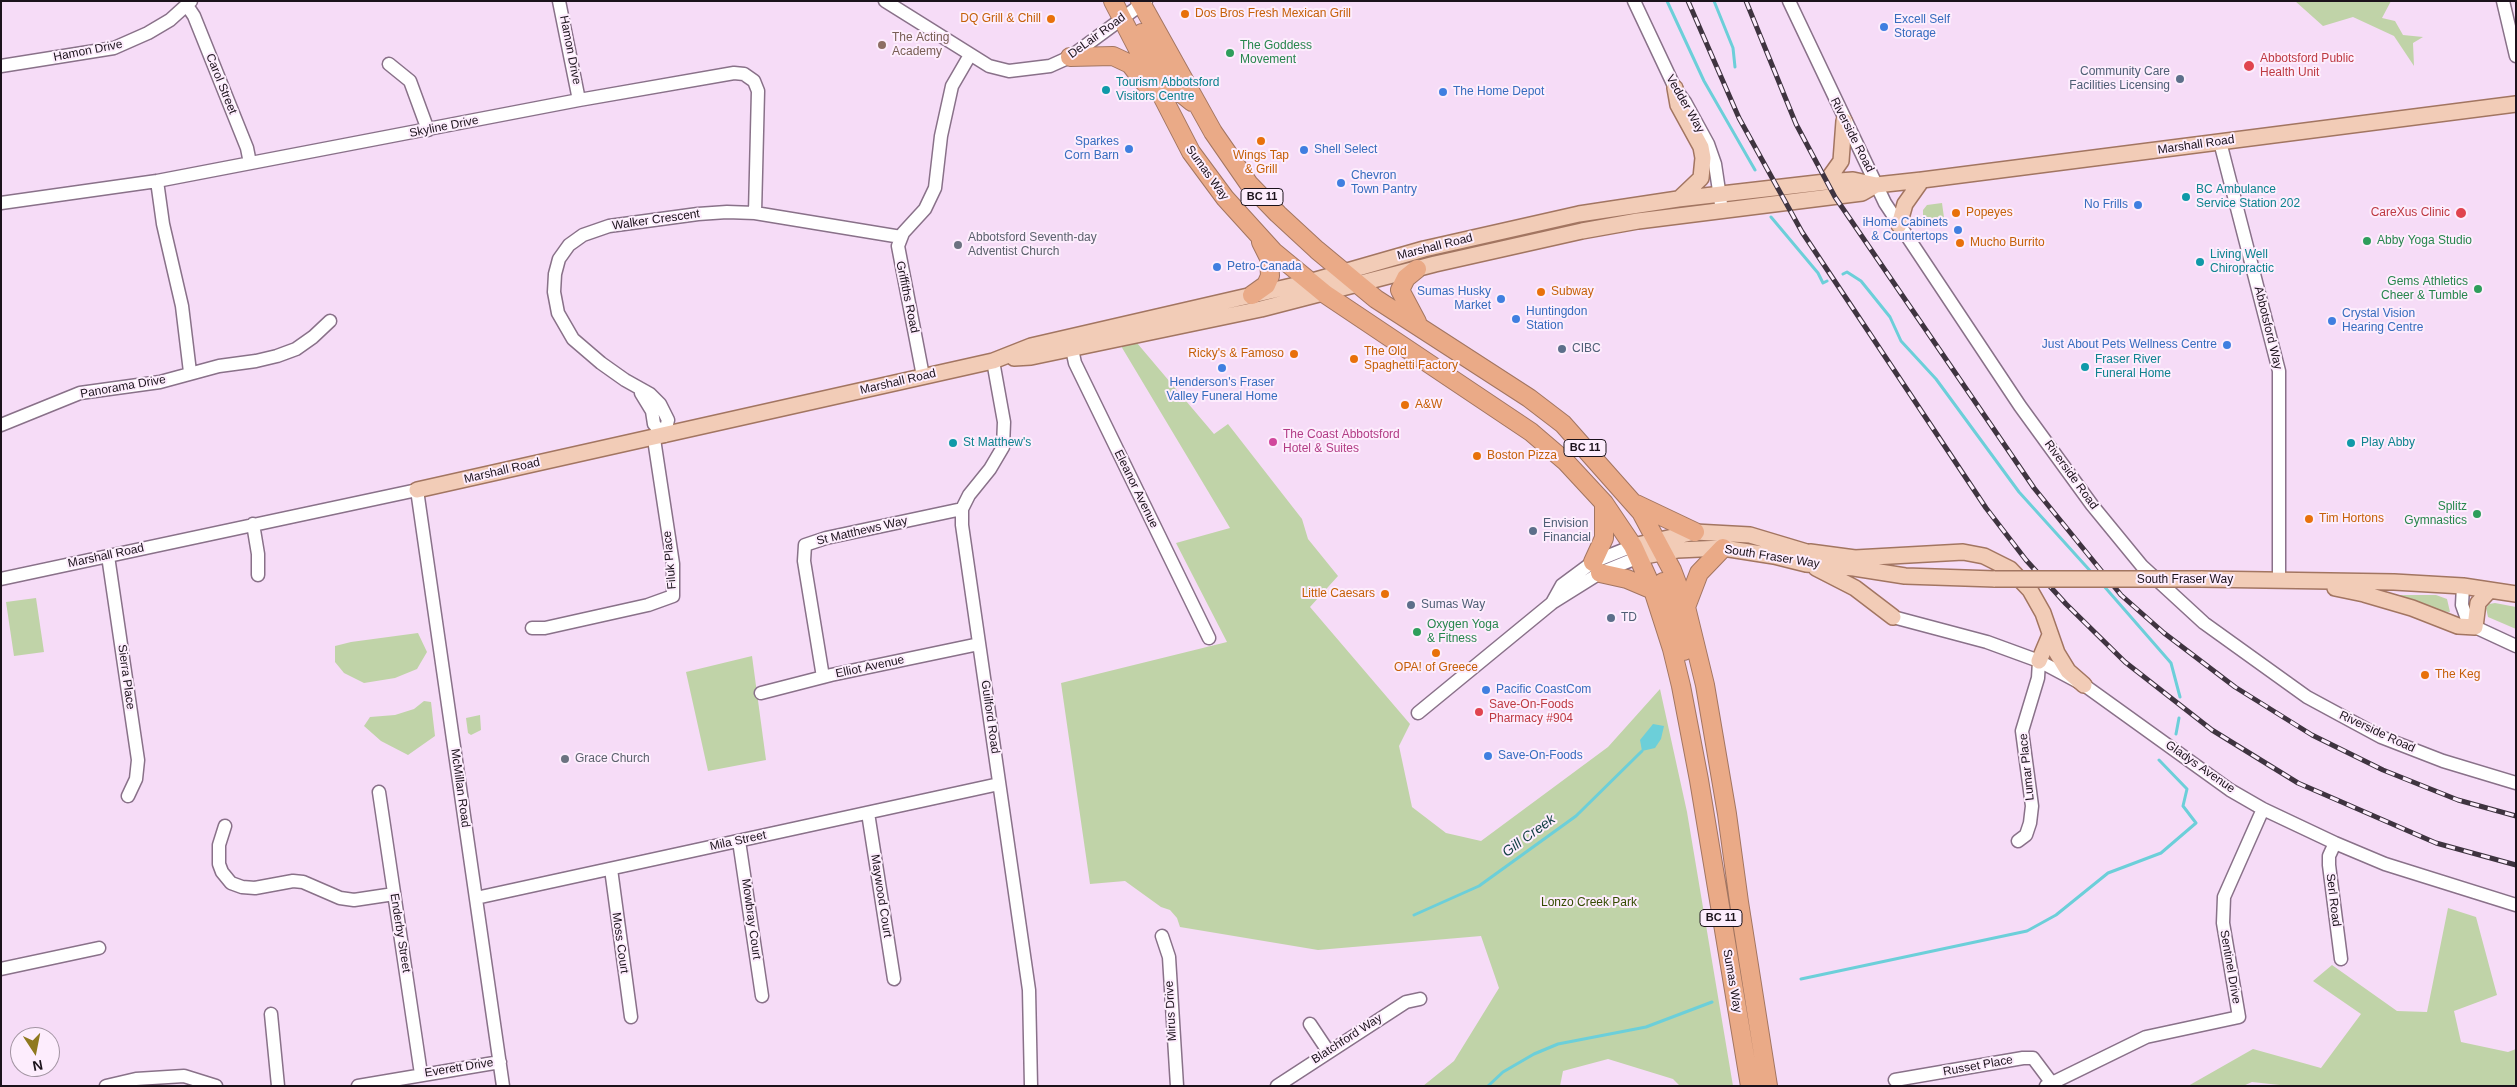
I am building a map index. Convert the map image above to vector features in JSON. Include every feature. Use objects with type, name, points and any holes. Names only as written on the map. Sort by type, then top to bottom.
[{"type":"highway","name":"Sumas Way","points":[[1113,1],[1190,152],[1225,198],[1256,233],[1274,252],[1325,294],[1531,432],[1566,462],[1648,550],[1686,607],[1705,686],[1727,814],[1743,931],[1768,1086]]},
{"type":"highway","name":"Sumas Way","points":[[1143,2],[1198,107],[1249,184],[1296,231],[1376,299],[1529,398],[1563,424],[1636,504],[1648,550],[1653,590],[1672,649],[1700,780],[1750,1086]]},
{"type":"highway","points":[[1122,18],[1142,32],[1170,84],[1198,107]]},
{"type":"highway","points":[[1070,57],[1101,54],[1122,59],[1130,64],[1169,112]]},
{"type":"highway","points":[[1252,295],[1266,285],[1270,276],[1269,258],[1256,233]]},
{"type":"highway","points":[[1417,269],[1406,278],[1400,290],[1404,301],[1422,329]]},
{"type":"highway","points":[[1604,503],[1604,538],[1596,568],[1653,590]]},
{"type":"highway","points":[[1636,504],[1695,532]]},
{"type":"highway","points":[[1686,607],[1698,573],[1723,548]]},
{"type":"highway","points":[[1648,550],[1663,581],[1677,623],[1708,749],[1727,814]]},
{"type":"highway","points":[[1743,931],[1761,1004],[1776,1086]]},
{"type":"main road","points":[[1674,88],[1678,105],[1700,147],[1703,158],[1701,178],[1678,199]]},
{"type":"main road","name":"Marshall Road","points":[[417,490],[923,376],[998,360],[1031,357],[1071,343],[1252,295],[1309,282],[1478,236],[1580,214],[1678,199],[1826,182],[1852,180],[1876,185],[1922,180],[2516,104]]},
{"type":"main road","points":[[1826,182],[1841,161],[1844,121]]},
{"type":"main road","points":[[1899,225],[1905,204],[1922,180]]},
{"type":"main road","name":"Marshall Road","points":[[1071,343],[1325,294],[1417,269],[1582,231],[1638,221],[1862,193],[1876,185]]},
{"type":"main road","name":"South Fraser Way","points":[[1648,550],[1695,532],[1750,535],[1808,558]]},
{"type":"main road","name":"South Fraser Way","points":[[1648,550],[1723,548],[1774,556],[1808,558],[1905,576],[1996,579],[2279,580],[2463,586],[2516,594]]},
{"type":"main road","points":[[1808,558],[1855,558],[1963,552],[1984,556],[2010,569],[2030,590],[2043,613],[2057,653],[2068,671],[2084,685]]},
{"type":"main road","points":[[1808,558],[1855,588],[1893,616]]},
{"type":"main road","points":[[2279,580],[2364,594],[2412,608],[2458,626],[2475,627],[2478,603],[2490,590]]},
{"type":"main road","points":[[2039,661],[2050,634]]},
{"type":"street","name":"Hamon Drive","points":[[559,1],[579,100]]},
{"type":"street","name":"DeLair Road","points":[[885,1],[989,66],[1009,71],[1050,66],[1070,57],[1143,2]]},
{"type":"street","name":"Vedder Way","points":[[1634,1],[1674,88],[1685,102],[1712,153],[1723,211]]},
{"type":"street","name":"Riverside Road","points":[[1789,1],[1884,203],[2020,406],[2092,505],[2142,566],[2204,623],[2307,697],[2382,737],[2443,761],[2516,783]]},
{"type":"street","points":[[2503,1],[2516,56]]},
{"type":"street","name":"Hamon Drive","points":[[1,66],[114,48],[148,33],[189,4]]},
{"type":"street","name":"Carol Street","points":[[189,4],[236,122],[250,163]]},
{"type":"street","points":[[901,237],[925,209],[935,188],[941,136],[952,86],[970,55]]},
{"type":"street","points":[[389,64],[410,80],[428,130]]},
{"type":"street","name":"Skyline Drive","points":[[1,203],[157,181],[579,100],[734,73],[744,74],[754,81],[758,91],[755,214]]},
{"type":"street","name":"Abbotsford Way","points":[[2220,142],[2279,372],[2279,580]]},
{"type":"street","points":[[157,181],[163,224],[182,306],[190,372]]},
{"type":"street","name":"Walker Crescent","points":[[659,437],[654,424],[652,410],[639,388],[601,363],[573,339],[558,313],[554,292],[555,274],[558,259],[569,245],[583,235],[609,226],[698,214],[755,214],[901,237]]},
{"type":"street","name":"Griffiths Road","points":[[901,237],[898,254],[923,376]]},
{"type":"street","name":"Panorama Drive","points":[[1,425],[80,393],[160,382],[190,372],[219,366],[256,362],[283,354],[296,349],[313,337],[330,320]]},
{"type":"street","name":"Eleanor Avenue","points":[[1071,343],[1075,363],[1209,638]]},
{"type":"street","points":[[962,509],[1003,447],[1004,422],[998,360]]},
{"type":"street","name":"Filuk Place","points":[[532,628],[546,628],[648,605],[673,596],[673,564],[659,437]]},
{"type":"street","name":"Marshall Road","points":[[1,579],[417,490]]},
{"type":"street","name":"McMillan Road","points":[[417,490],[504,1086]]},
{"type":"street","name":"Guilford Road","points":[[962,509],[964,544],[1029,990],[1032,1086]]},
{"type":"street","name":"St Matthews Way","points":[[823,677],[804,561],[805,545],[826,538],[962,509]]},
{"type":"street","points":[[253,524],[258,554],[258,575]]},
{"type":"street","name":"South Fraser Way","points":[[1418,713],[1596,568],[1648,550]]},
{"type":"street","name":"Sierra Place","points":[[108,556],[138,760],[136,779],[128,796]]},
{"type":"street","points":[[2463,586],[2463,610],[2475,627],[2516,646]]},
{"type":"street","name":"Gladys Avenue","points":[[1893,616],[1987,642],[2039,661],[2084,685],[2216,780],[2263,809],[2335,843],[2416,875],[2516,906]]},
{"type":"street","name":"Elliot Avenue","points":[[761,692],[979,644]]},
{"type":"street","name":"Lumar Place","points":[[2018,841],[2026,834],[2030,823],[2032,806],[2022,731],[2038,678],[2039,661]]},
{"type":"street","name":"Mila Street","points":[[476,898],[999,784]]},
{"type":"street","name":"Enderby Street","points":[[379,792],[422,1074]]},
{"type":"street","name":"Sentinel Drive","points":[[2049,1084],[2146,1037],[2239,1017],[2223,923],[2224,898],[2263,809]]},
{"type":"street","name":"Maywood Court","points":[[868,812],[894,979]]},
{"type":"street","points":[[226,826],[219,845],[219,864],[222,872],[231,883],[242,887],[255,888],[293,881],[303,882],[340,898],[354,900],[394,894]]},
{"type":"street","name":"Mowbray Court","points":[[739,841],[762,996]]},
{"type":"street","name":"Serl Road","points":[[2335,843],[2329,856],[2329,865],[2341,959]]},
{"type":"street","name":"Moss Court","points":[[611,869],[631,1017]]},
{"type":"street","name":"Mirus Drive","points":[[1162,936],[1169,958],[1177,1086]]},
{"type":"street","points":[[1,969],[99,948]]},
{"type":"street","name":"Blatchford Way","points":[[1277,1086],[1328,1051],[1406,1002],[1420,999]]},
{"type":"street","points":[[271,1014],[278,1086]]},
{"type":"street","points":[[1310,1024],[1328,1051]]},
{"type":"street","name":"Russet Place","points":[[1895,1080],[2023,1058],[2033,1058],[2049,1084]]},
{"type":"street","name":"Everett Drive","points":[[358,1086],[500,1062]]},
{"type":"street","points":[[106,1086],[151,1082],[184,1076],[216,1086]]},
{"type":"green space","points":[[2295,1],[2391,1],[2382,18],[2395,21],[2403,35],[2423,37],[2413,43],[2414,66],[2394,36],[2353,17],[2323,26]]},
{"type":"green space","points":[[1942,203],[1945,225],[1930,227],[1923,219],[1923,210],[1927,205]]},
{"type":"green space","name":"Lonzo Creek Park","points":[[1137,343],[1214,434],[1228,424],[1302,519],[1308,539],[1338,576],[1310,607],[1410,724],[1399,746],[1412,807],[1446,833],[1481,841],[1608,747],[1660,689],[1687,812],[1733,1086],[1680,1086],[1673,1079],[1608,1059],[1563,1071],[1560,1086],[1423,1086],[1454,1061],[1499,988],[1481,936],[1318,950],[1180,927],[1177,918],[1170,910],[1161,907],[1125,881],[1090,884],[1061,683],[1227,642],[1176,543],[1230,528],[1121,346]]},
{"type":"green space","points":[[2394,595],[2436,595],[2447,599],[2450,612],[2438,611]]},
{"type":"green space","points":[[36,598],[44,652],[14,656],[6,602]]},
{"type":"green space","points":[[2495,603],[2516,607],[2516,629],[2488,617],[2486,608],[2489,604]]},
{"type":"green space","points":[[418,633],[427,652],[417,669],[395,678],[364,683],[344,673],[335,662],[335,646]]},
{"type":"green space","points":[[752,656],[766,760],[708,771],[686,672]]},
{"type":"green space","points":[[424,701],[431,702],[435,736],[408,755],[381,741],[364,726],[370,717],[395,715],[414,709]]},
{"type":"green space","points":[[480,715],[481,730],[471,735],[468,733],[466,718]]},
{"type":"green space","points":[[2448,908],[2476,917],[2497,995],[2454,1011],[2461,1042],[2508,1052],[2516,1049],[2516,1086],[2289,1086],[2252,1082],[2243,1086],[2188,1086],[2253,1049],[2321,1068],[2361,1014],[2313,981],[2332,965],[2397,1011],[2427,1012]]},
{"type":"water","points":[[1653,724],[1664,726],[1661,739],[1655,748],[1642,751],[1640,740]]},
{"type":"waterway","points":[[1667,1],[1704,81],[1755,170]]},
{"type":"waterway","points":[[1714,1],[1733,48],[1735,67]]},
{"type":"waterway","points":[[1771,217],[1818,273],[1823,283],[1827,281]]},
{"type":"waterway","points":[[1843,274],[1847,272],[1861,281],[1890,317],[1901,341],[1936,379],[2019,492],[2093,574]]},
{"type":"waterway","points":[[2103,585],[2171,663],[2180,697]]},
{"type":"waterway","points":[[2176,734],[2179,718]]},
{"type":"waterway","name":"Gill Creek","points":[[1414,915],[1479,886],[1576,816],[1642,751]]},
{"type":"waterway","points":[[1801,979],[2027,931],[2056,915],[2108,873],[2161,853],[2196,823],[2183,806],[2187,789],[2159,760]]},
{"type":"waterway","points":[[1488,1086],[1503,1072],[1534,1054],[1558,1044],[1646,1027],[1712,1002]]},
{"type":"railway","points":[[1688,1],[1739,118],[1802,232],[1986,508],[2026,560],[2066,604],[2125,662],[2212,730],[2298,783],[2436,843],[2516,865]]},
{"type":"railway","points":[[1746,1],[1796,124],[1835,197],[2034,488],[2121,595],[2164,633],[2235,687],[2312,735],[2383,770],[2458,800],[2516,816]]},
{"type":"place","name":"Dos Bros Fresh Mexican Grill","points":[[1185,14]]},
{"type":"place","name":"DQ Grill & Chill","points":[[1051,19]]},
{"type":"place","name":"Excell Self Storage","points":[[1884,27]]},
{"type":"place","name":"The Acting Academy","points":[[882,45]]},
{"type":"place","name":"The Goddess Movement","points":[[1230,53]]},
{"type":"place","name":"Abbotsford Public Health Unit","points":[[2249,66]]},
{"type":"place","name":"Community Care Facilities Licensing","points":[[2180,79]]},
{"type":"place","name":"Tourism Abbotsford Visitors Centre","points":[[1106,90]]},
{"type":"place","name":"The Home Depot","points":[[1443,92]]},
{"type":"place","name":"Wings Tap & Grill","points":[[1261,141]]},
{"type":"place","name":"Sparkes Corn Barn","points":[[1129,149]]},
{"type":"place","name":"Shell Select","points":[[1304,150]]},
{"type":"place","name":"Chevron Town Pantry","points":[[1341,183]]},
{"type":"place","name":"BC Ambulance Service Station 202","points":[[2186,197]]},
{"type":"place","name":"No Frills","points":[[2138,205]]},
{"type":"place","name":"Popeyes","points":[[1956,213]]},
{"type":"place","name":"CareXus Clinic","points":[[2461,213]]},
{"type":"place","name":"iHome Cabinets & Countertops","points":[[1958,230]]},
{"type":"place","name":"Abby Yoga Studio","points":[[2367,241]]},
{"type":"place","name":"Mucho Burrito","points":[[1960,243]]},
{"type":"place","name":"Abbotsford Seventh-day Adventist Church","points":[[958,245]]},
{"type":"place","name":"Living Well Chiropractic","points":[[2200,262]]},
{"type":"place","name":"Petro-Canada","points":[[1217,267]]},
{"type":"place","name":"Gems Athletics Cheer & Tumble","points":[[2478,289]]},
{"type":"place","name":"Subway","points":[[1541,292]]},
{"type":"place","name":"Sumas Husky Market","points":[[1501,299]]},
{"type":"place","name":"Huntingdon Station","points":[[1516,319]]},
{"type":"place","name":"Crystal Vision Hearing Centre","points":[[2332,321]]},
{"type":"place","name":"Just About Pets Wellness Centre","points":[[2227,345]]},
{"type":"place","name":"CIBC","points":[[1562,349]]},
{"type":"place","name":"Ricky's & Famoso","points":[[1294,354]]},
{"type":"place","name":"The Old Spaghetti Factory","points":[[1354,359]]},
{"type":"place","name":"Fraser River Funeral Home","points":[[2085,367]]},
{"type":"place","name":"Henderson's Fraser Valley Funeral Home","points":[[1222,368]]},
{"type":"place","name":"A&W","points":[[1405,405]]},
{"type":"place","name":"The Coast Abbotsford Hotel & Suites","points":[[1273,442]]},
{"type":"place","name":"St Matthew's","points":[[953,443]]},
{"type":"place","name":"Play Abby","points":[[2351,443]]},
{"type":"place","name":"Boston Pizza","points":[[1477,456]]},
{"type":"place","name":"Splitz Gymnastics","points":[[2477,514]]},
{"type":"place","name":"Tim Hortons","points":[[2309,519]]},
{"type":"place","name":"Envision Financial","points":[[1533,531]]},
{"type":"place","name":"Little Caesars","points":[[1385,594]]},
{"type":"place","name":"Sumas Way","points":[[1411,605]]},
{"type":"place","name":"TD","points":[[1611,618]]},
{"type":"place","name":"Oxygen Yoga & Fitness","points":[[1417,632]]},
{"type":"place","name":"OPA! of Greece","points":[[1436,653]]},
{"type":"place","name":"The Keg","points":[[2425,675]]},
{"type":"place","name":"Pacific CoastCom","points":[[1486,690]]},
{"type":"place","name":"Save-On-Foods Pharmacy #904","points":[[1479,712]]},
{"type":"place","name":"Save-On-Foods","points":[[1488,756]]},
{"type":"place","name":"Grace Church","points":[[565,759]]}]
